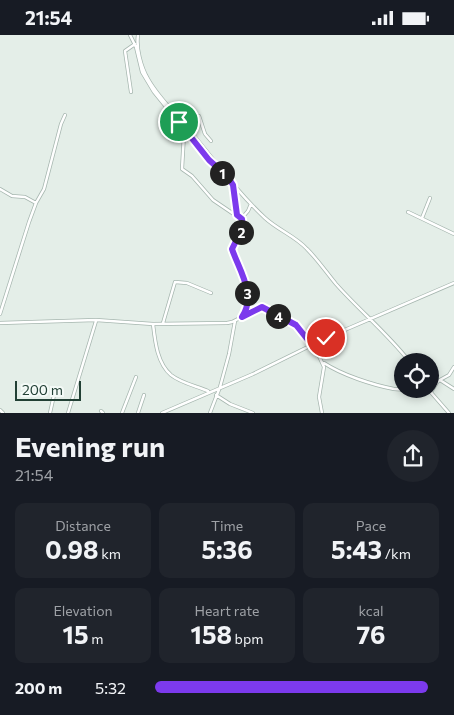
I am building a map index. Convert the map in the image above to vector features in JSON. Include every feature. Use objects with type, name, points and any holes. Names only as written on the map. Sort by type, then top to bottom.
[{"type":"street","points":[[130,35],[135,43],[144,77],[162,103],[186,128]]},
{"type":"street","points":[[138,35],[141,61],[148,79],[209,160],[277,228],[303,245],[402,353]]},
{"type":"street","points":[[131,91],[125,51],[135,43]]},
{"type":"street","points":[[0,314],[36,203],[44,189],[65,115]]},
{"type":"street","points":[[210,141],[198,116],[195,116],[184,134],[182,169],[192,176],[213,200],[242,219]]},
{"type":"street","points":[[233,185],[237,215]]},
{"type":"street","points":[[0,189],[12,196],[25,197],[36,203]]},
{"type":"street","points":[[422,218],[430,198]]},
{"type":"street","points":[[242,317],[246,311],[246,284],[232,251],[243,228],[242,219],[251,204]]},
{"type":"street","points":[[408,212],[454,234]]},
{"type":"street","points":[[163,323],[175,282],[187,283],[211,293]]},
{"type":"street","points":[[162,413],[370,318],[454,283]]},
{"type":"street","points":[[1,322],[96,320],[153,323],[227,323],[235,321],[258,307],[265,308],[296,325],[312,345],[322,362],[324,367],[319,397],[322,413]]},
{"type":"street","points":[[68,413],[96,320]]},
{"type":"street","points":[[210,413],[220,387],[235,321]]},
{"type":"street","points":[[153,323],[156,350],[169,373],[209,391]]},
{"type":"street","points":[[322,362],[337,370],[394,388]]},
{"type":"street","points":[[454,367],[449,375],[440,380],[454,389]]},
{"type":"street","points":[[122,413],[136,377]]},
{"type":"street","points":[[50,413],[54,395]]},
{"type":"street","points":[[138,413],[144,395]]},
{"type":"street","points":[[216,395],[230,404],[253,413]]},
{"type":"street","points":[[435,398],[449,413]]},
{"type":"street","points":[[0,410],[3,413]]},
{"type":"route","points":[[179,122],[209,160],[228,177],[233,185],[237,215],[242,219],[243,225],[242,231],[232,249],[246,284],[246,311],[242,317],[258,307],[262,307],[296,325],[312,345],[326,338]]}]
